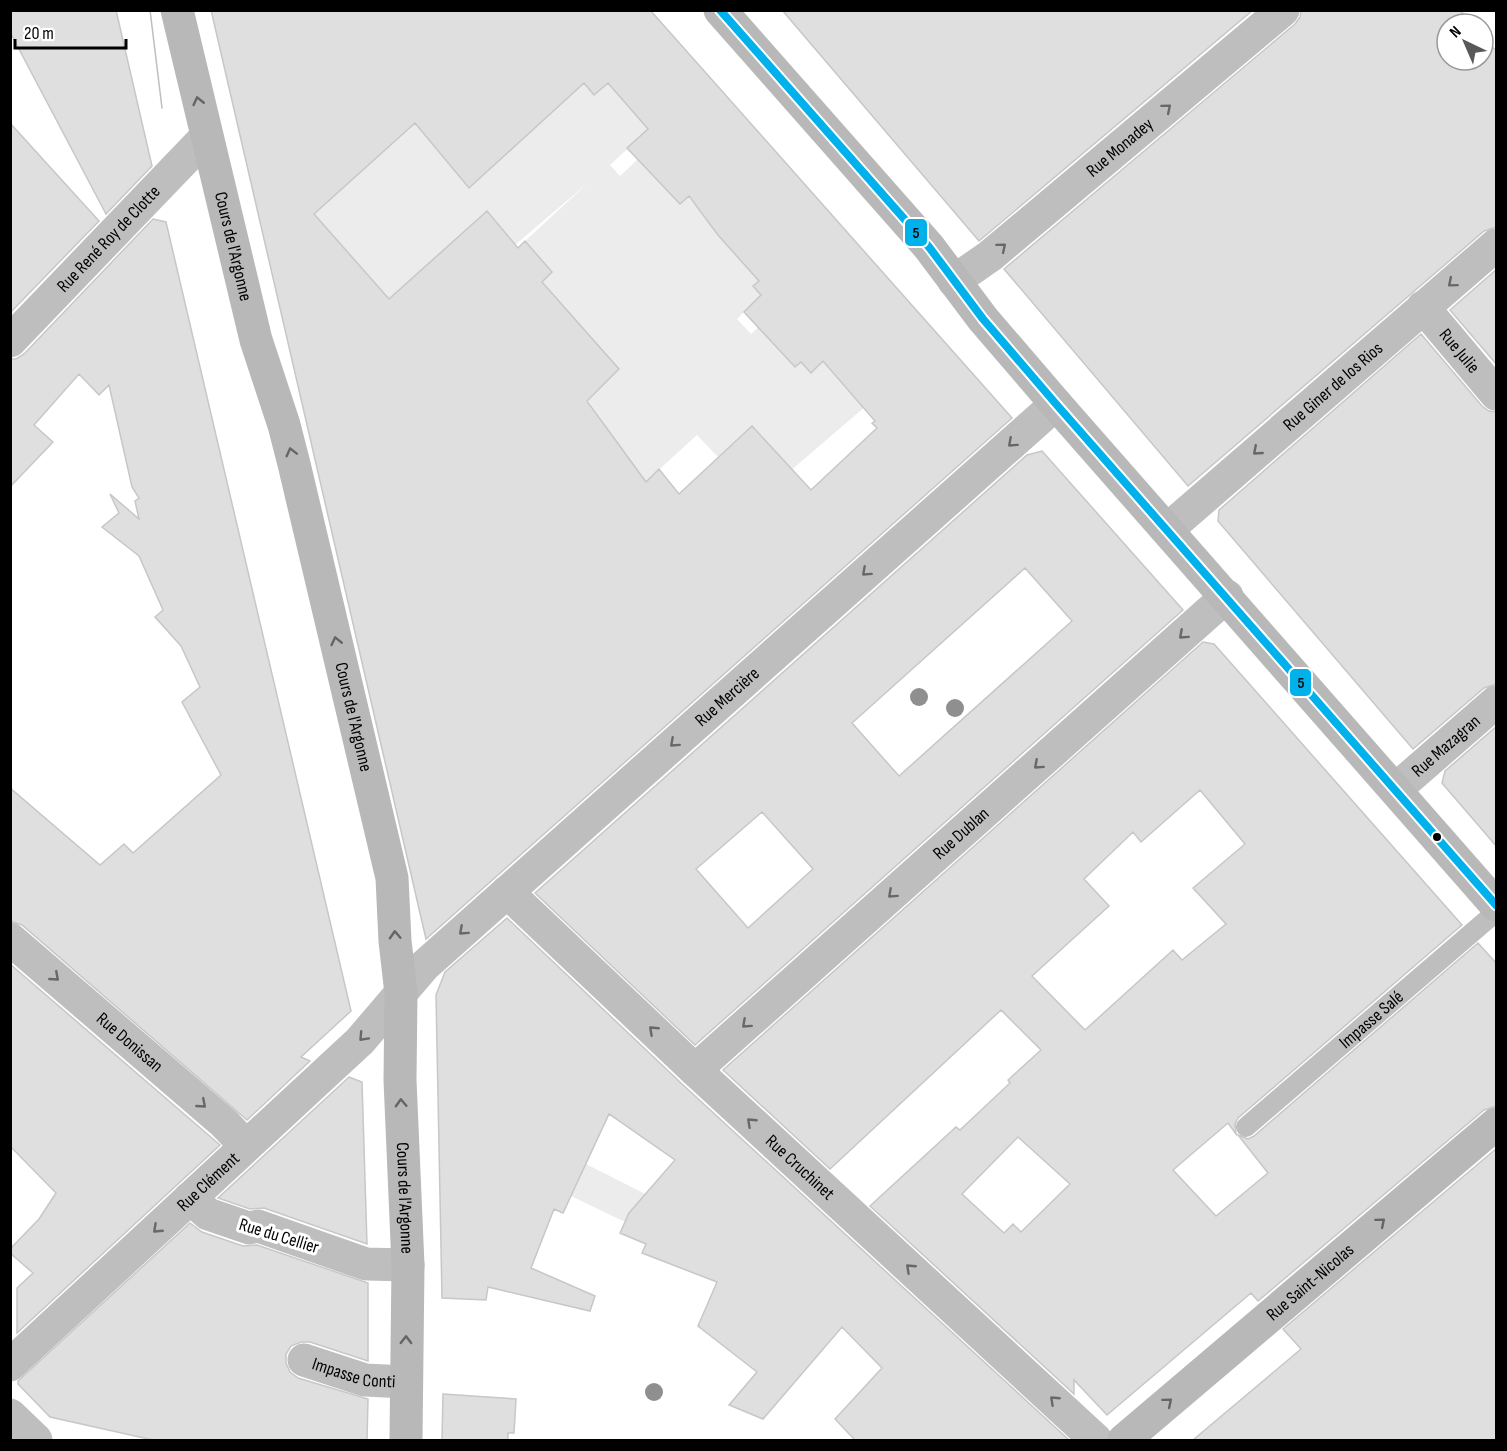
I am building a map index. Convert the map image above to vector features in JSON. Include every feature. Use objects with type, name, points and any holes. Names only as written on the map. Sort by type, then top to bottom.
[{"type":"street","name":"Cours de l'Argonne","points":[[177,10],[256,340],[289,444],[392,878],[395,941],[401,993],[400,1080],[408,1265],[406,1440]]},
{"type":"street","name":"Rue Monadey","points":[[954,281],[990,256],[1283,10]]},
{"type":"street","points":[[727,13],[929,247],[983,319],[1056,404],[1497,904]]},
{"type":"street","name":"Rue René Roy de Clotte","points":[[10,340],[206,137]]},
{"type":"street","name":"Rue Giner de los Rios","points":[[1168,529],[1497,245]]},
{"type":"street","name":"Rue Julie","points":[[1424,307],[1497,394]]},
{"type":"street","name":"Rue Mercière","points":[[401,993],[424,966],[1056,404]]},
{"type":"street","name":"Rue Dublan","points":[[695,1070],[1227,596]]},
{"type":"street","name":"Rue Mazagran","points":[[1396,789],[1497,702]]},
{"type":"street","name":"Rue Cruchinet","points":[[507,892],[695,1070],[1096,1440]]},
{"type":"street","name":"Rue Donissan","points":[[10,939],[224,1123],[246,1146]]},
{"type":"street","name":"Rue Clément","points":[[10,1365],[360,1041],[401,993]]},
{"type":"street","name":"Rue Saint-Nicolas","points":[[1141,1435],[1497,1124]]},
{"type":"street","name":"Rue du Cellier","points":[[190,1198],[208,1214],[249,1228],[258,1226],[366,1264],[408,1265]]},
{"type":"street","name":"Impasse Conti","points":[[304,1360],[365,1380],[406,1382]]},
{"type":"lane","name":"Impasse Salé","points":[[1246,1127],[1497,912]]},
{"type":"shaded area","points":[[584,83],[595,95],[608,83],[649,129],[610,165],[620,176],[638,159],[654,177],[688,197],[759,281],[753,287],[761,295],[737,319],[751,334],[774,313],[795,367],[801,362],[823,361],[844,385],[855,376],[874,399],[781,479],[774,449],[752,426],[718,457],[697,435],[640,487],[626,455],[588,400],[618,369],[542,281],[552,272],[525,241],[589,182],[515,245],[487,211],[389,299],[314,214],[415,123],[469,188]]},
{"type":"shaded area","points":[[586,1164],[695,1219],[660,1224],[630,1210],[625,1222],[571,1196]]},
{"type":"building","points":[[10,10],[116,10],[152,166],[106,214],[10,32]]},
{"type":"building","points":[[211,10],[650,10],[1012,418],[426,939]],"holes":[[[584,83],[594,95],[608,83],[648,129],[627,148],[680,204],[689,196],[718,235],[759,281],[753,286],[761,295],[744,312],[795,367],[801,362],[811,373],[823,361],[875,421],[872,423],[877,428],[811,490],[752,426],[679,494],[659,469],[646,482],[587,401],[619,369],[542,282],[552,272],[525,241],[518,248],[487,211],[389,299],[314,214],[415,123],[469,188]]]},
{"type":"building","points":[[782,10],[1253,10],[979,241]]},
{"type":"building","points":[[1301,10],[1460,10],[1462,12],[1435,12],[1435,72],[1495,72],[1495,50],[1497,52],[1497,227],[1484,231],[1188,486],[1004,269],[1295,24],[1300,17]]},
{"type":"building","points":[[10,123],[99,221],[10,313]]},
{"type":"building","points":[[153,219],[166,222],[351,1011],[301,1057],[310,1061],[247,1120],[22,925],[10,921],[10,788],[100,865],[124,844],[133,853],[221,775],[182,702],[200,687],[181,646],[155,617],[163,610],[139,556],[102,527],[119,513],[110,494],[139,519],[135,501],[139,498],[132,487],[109,385],[99,395],[79,374],[34,425],[53,442],[10,487],[10,359],[16,359],[24,354]]},
{"type":"building","points":[[1497,269],[1497,365],[1450,310]]},
{"type":"building","points":[[1421,334],[1482,406],[1489,411],[1497,412],[1497,684],[1484,688],[1413,749],[1218,521],[1219,510]]},
{"type":"building","points":[[1042,451],[1183,610],[695,1045],[535,893],[1027,455]],"holes":[[[1025,568],[1072,621],[899,776],[852,723]],[[762,812],[813,869],[748,928],[696,869]]]},
{"type":"building","points":[[1203,642],[1214,644],[1462,925],[1238,1118],[1235,1124],[1236,1134],[1228,1123],[1173,1170],[1216,1216],[1268,1173],[1238,1135],[1248,1139],[1254,1136],[1478,943],[1497,964],[1497,1106],[1484,1110],[1258,1301],[1251,1293],[1107,1415],[1074,1380],[1074,1394],[870,1206],[956,1127],[960,1130],[1010,1083],[1008,1080],[1041,1050],[1001,1010],[830,1169],[723,1070]],"holes":[[[1200,790],[1245,844],[1193,888],[1226,924],[1182,960],[1173,950],[1085,1030],[1032,976],[1109,906],[1084,879],[1133,832],[1141,842]],[[1018,1137],[1070,1184],[1021,1232],[1013,1224],[1004,1233],[962,1194]]]},
{"type":"building","points":[[1497,726],[1497,847],[1442,783],[1445,771]]},
{"type":"building","points":[[507,918],[682,1084],[1069,1440],[855,1440],[835,1419],[882,1368],[842,1327],[763,1419],[729,1405],[757,1372],[698,1326],[717,1282],[642,1253],[646,1244],[620,1233],[629,1213],[675,1160],[609,1114],[563,1213],[554,1209],[531,1268],[595,1296],[590,1311],[488,1287],[486,1300],[442,1298],[436,995],[445,972]]},
{"type":"building","points":[[10,964],[220,1145],[17,1333],[17,1288],[33,1273],[10,1253],[10,1249],[39,1219],[56,1193],[10,1146]]},
{"type":"building","points":[[349,1077],[362,1082],[367,1244],[264,1208],[250,1209],[218,1198]]},
{"type":"building","points":[[1497,1148],[1497,1440],[1193,1440],[1301,1349],[1283,1329]]},
{"type":"building","points":[[190,1223],[202,1232],[243,1246],[257,1245],[368,1283],[368,1361],[310,1342],[301,1342],[291,1346],[286,1354],[286,1363],[290,1372],[298,1378],[368,1399],[367,1440],[153,1440],[50,1417],[18,1384],[18,1381]]},
{"type":"building","points":[[443,1394],[516,1399],[514,1433],[508,1433],[508,1440],[442,1440]]},
{"type":"tram line","points":[[150,10],[162,108]]},
{"type":"transit line","name":"5","points":[[720,10],[929,247],[983,319],[1056,404],[1496,905]]}]
